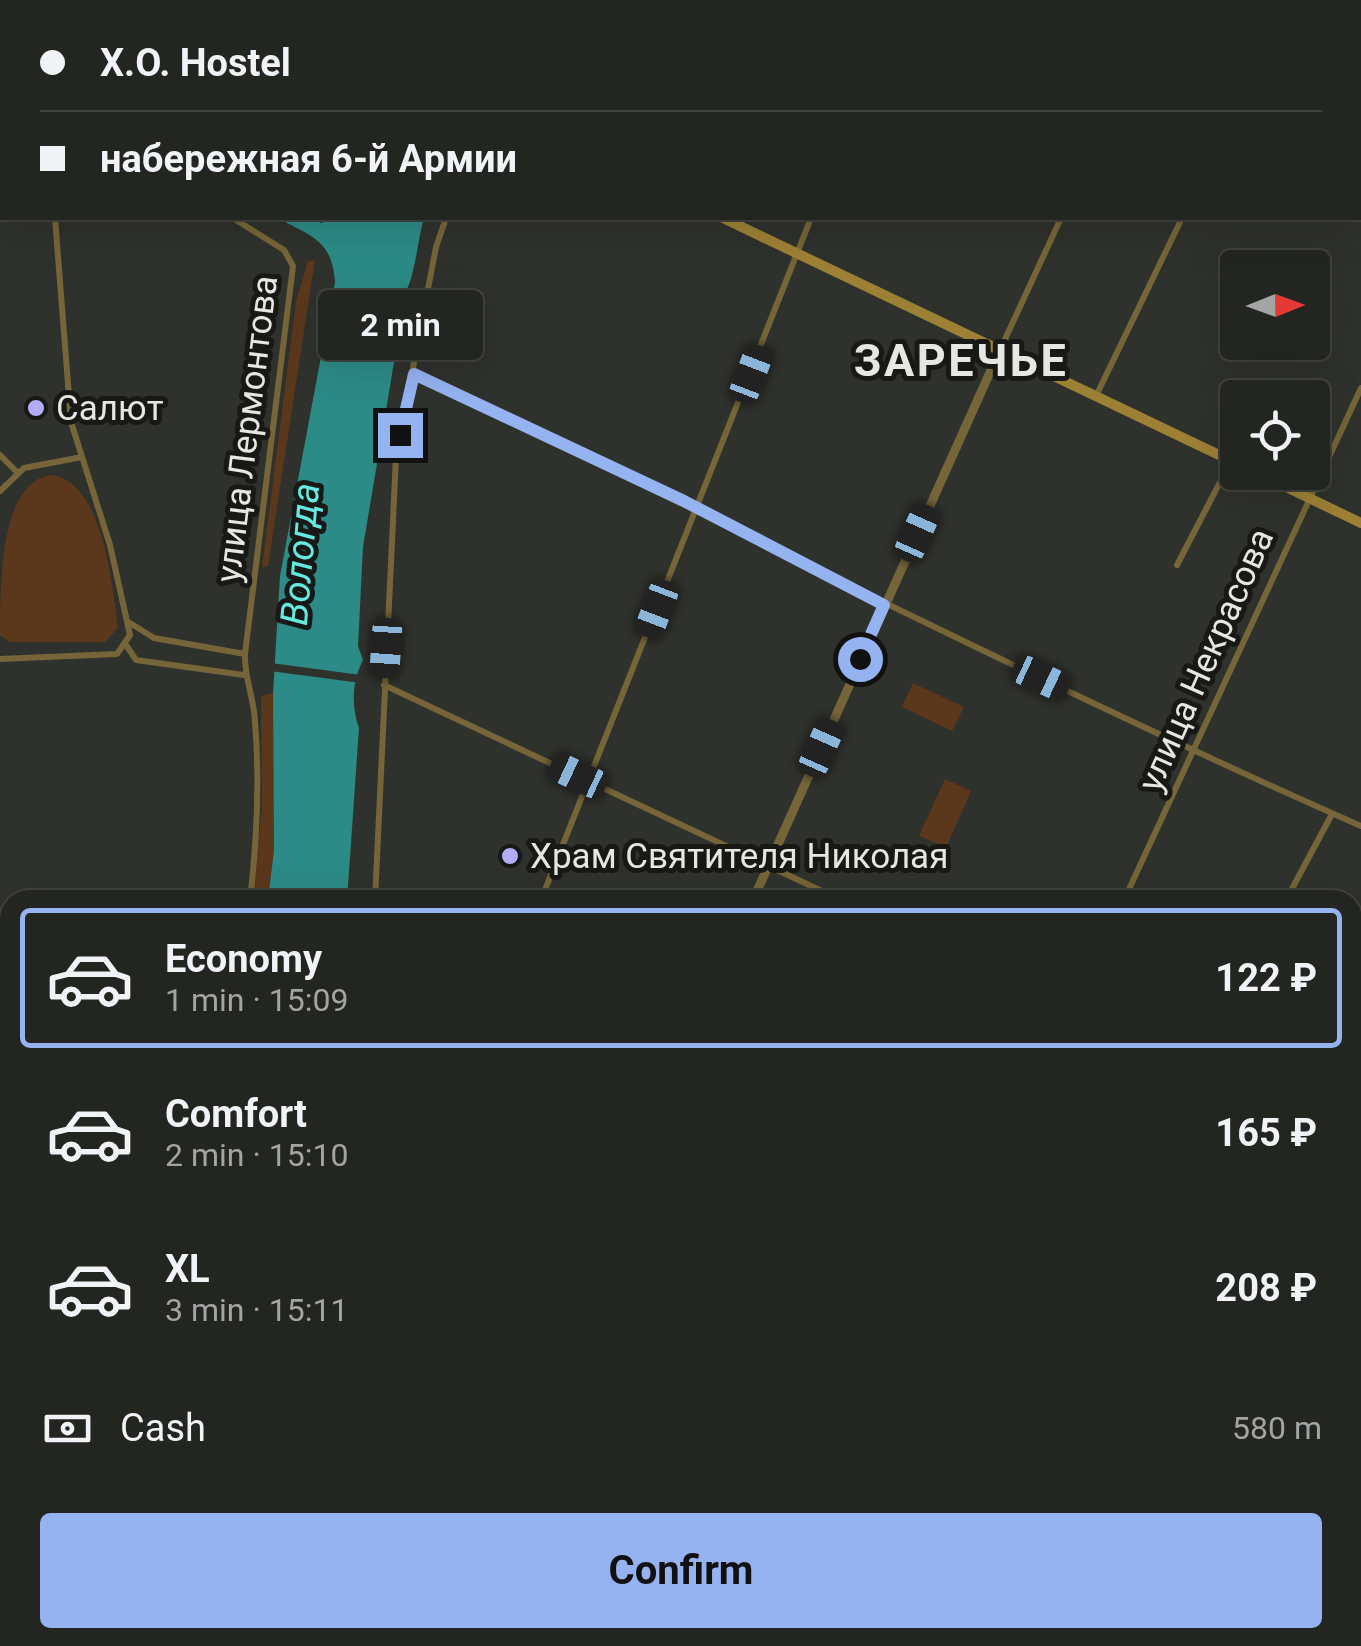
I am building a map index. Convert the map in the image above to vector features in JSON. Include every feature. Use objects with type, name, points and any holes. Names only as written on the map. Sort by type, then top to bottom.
[{"type":"main road","points":[[727,220],[1220,455]]},
{"type":"main road","points":[[1292,490],[1361,522]]},
{"type":"street","points":[[0,659],[117,654],[126,644],[130,624],[68,401],[54,220]]},
{"type":"street","name":"улица Лермонтова","points":[[236,220],[288,253],[293,266],[245,654],[244,676],[254,705],[259,808],[251,890]]},
{"type":"street","points":[[374,890],[396,457],[436,247],[445,220]]},
{"type":"street","points":[[544,890],[810,220]]},
{"type":"street","points":[[758,890],[1059,220]]},
{"type":"street","points":[[1096,396],[1181,220]]},
{"type":"street","points":[[414,374],[696,508],[884,605],[1361,826]]},
{"type":"street","name":"улица Некрасова","points":[[1129,890],[1361,388]]},
{"type":"street","points":[[0,454],[18,472]]},
{"type":"street","points":[[0,491],[18,472],[42,462],[82,458]]},
{"type":"street","points":[[1176,565],[1220,487]]},
{"type":"street","points":[[130,624],[154,638],[245,654]]},
{"type":"street","points":[[126,644],[136,660],[244,676]]},
{"type":"street","points":[[384,685],[819,890]]},
{"type":"street","points":[[1291,890],[1332,814]]},
{"type":"shaded area","points":[[315,260],[268,566],[262,567],[296,302],[308,261]]},
{"type":"shaded area","points":[[53,475],[70,482],[83,496],[102,538],[118,627],[106,642],[10,642],[0,635],[3,563],[13,514],[22,494],[36,481]]},
{"type":"shaded area","points":[[913,683],[964,707],[952,731],[902,707]]},
{"type":"shaded area","points":[[273,693],[274,850],[269,890],[253,890],[262,807],[261,696]]},
{"type":"shaded area","points":[[945,779],[971,791],[946,848],[919,836]]},
{"type":"water","name":"Вологда","points":[[282,220],[424,220],[406,291],[363,547],[358,646],[363,660],[354,694],[359,728],[348,890],[269,890],[274,850],[273,693],[280,576],[335,282],[330,257],[310,236]]},
{"type":"pier","points":[[271,663],[361,675],[361,683],[270,671]]},
{"type":"place","name":"Салют","points":[[36,408]]},
{"type":"place","name":"Храм Святителя Николая","points":[[510,856]]},
{"type":"district","name":"ЗАРЕЧЬЕ","points":[[961,360]]},
{"type":"route","points":[[400,435],[414,374],[684,501],[884,605],[860,659]]}]
